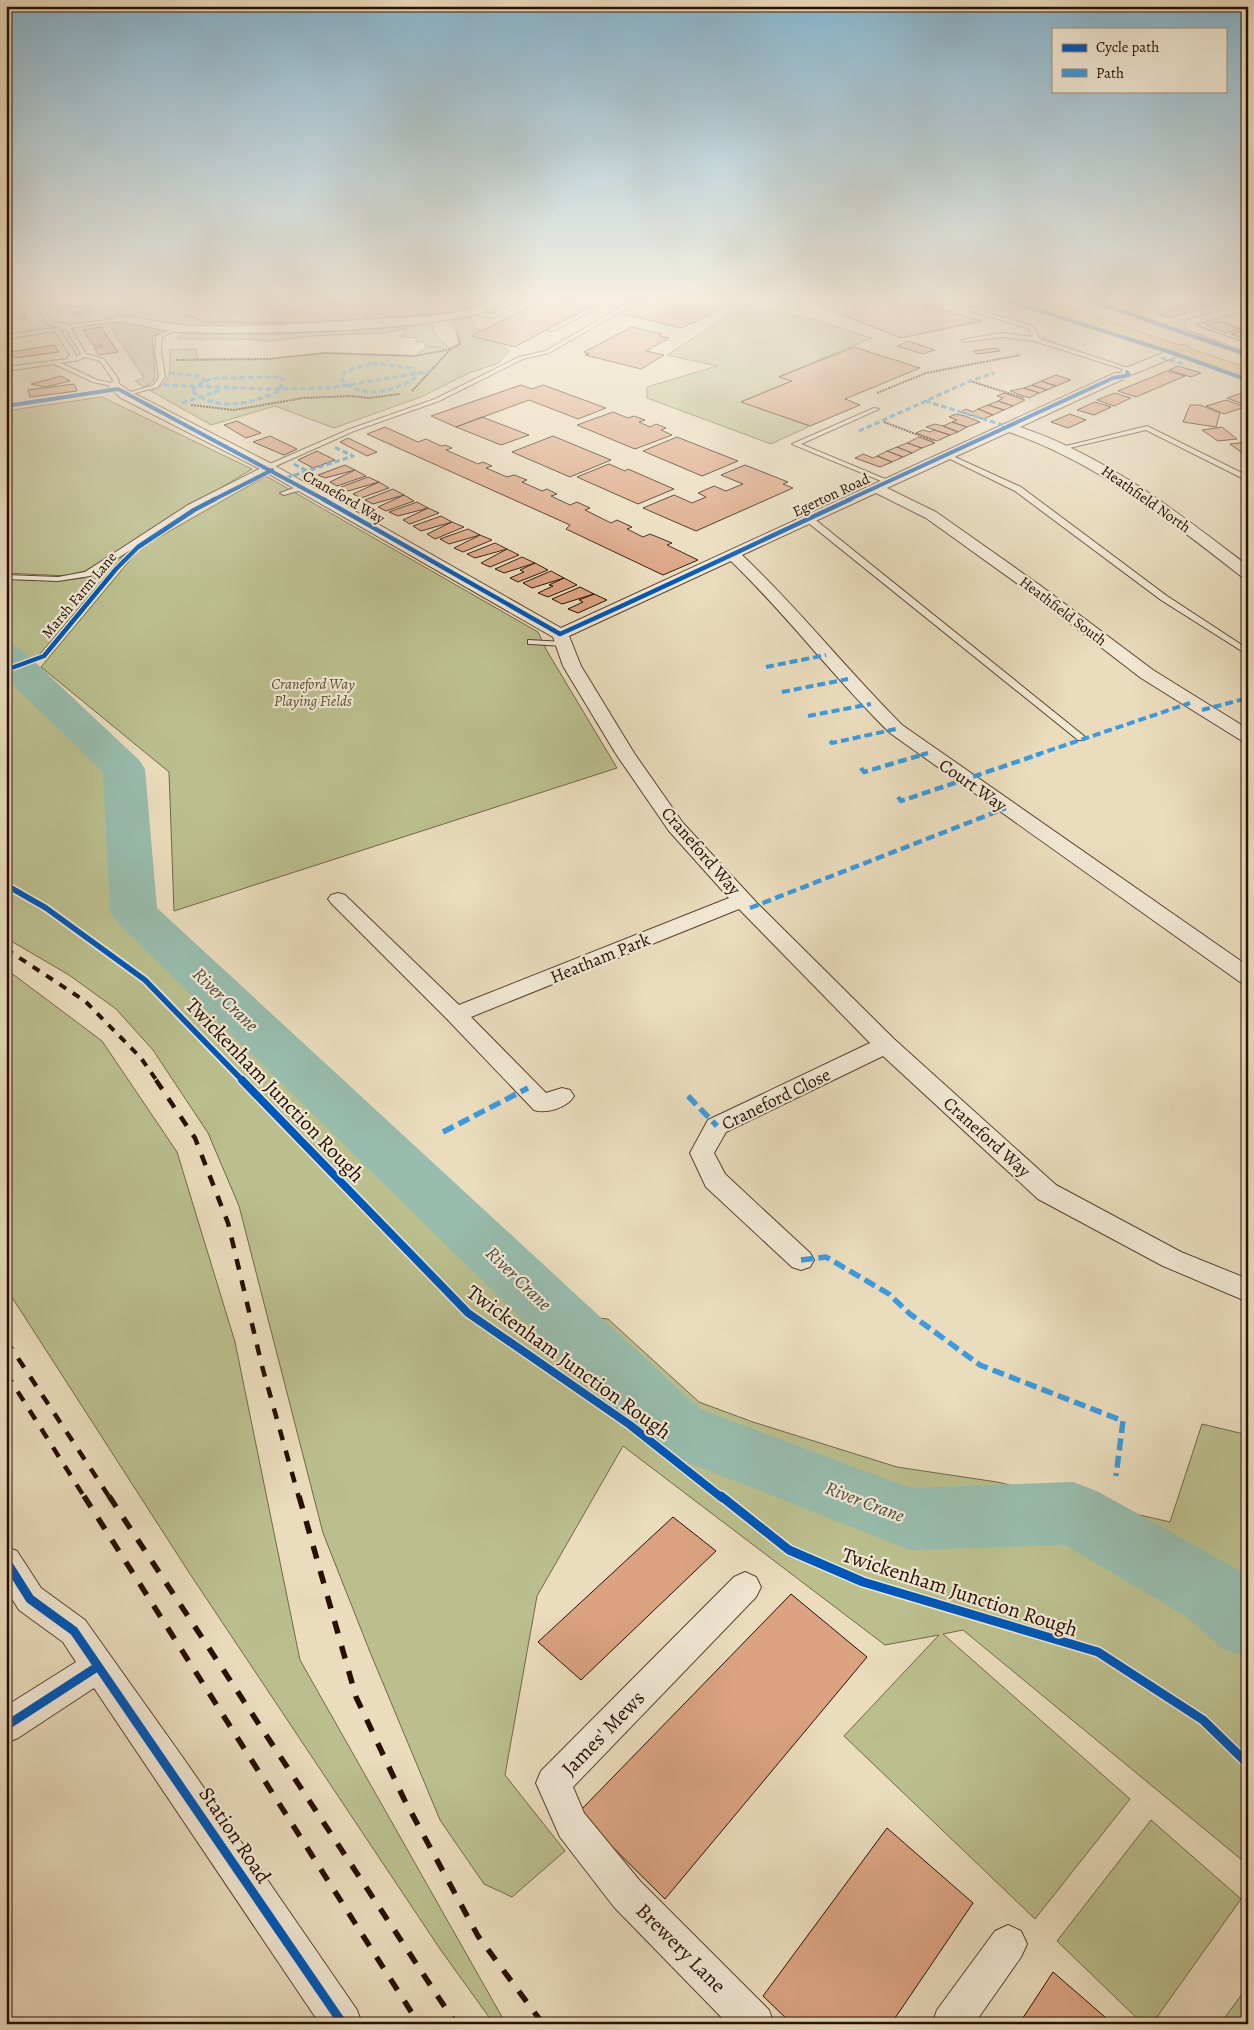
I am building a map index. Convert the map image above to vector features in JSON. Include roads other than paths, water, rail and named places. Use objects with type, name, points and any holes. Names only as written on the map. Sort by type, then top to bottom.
[{"type":"street","name":"Craneford Way","points":[[129,395],[302,487],[562,639],[572,666],[625,754],[676,827],[742,900],[886,1045],[1047,1192],[1172,1259],[1248,1291]]},
{"type":"street","name":"Egerton Road","points":[[562,639],[732,554],[1078,395]]},
{"type":"street","name":"Heathfield North","points":[[1008,427],[1039,436],[1065,447],[1117,475],[1248,574]]},
{"type":"street","name":"Heathfield South","points":[[882,485],[931,515],[1035,589],[1147,674],[1248,737]]},
{"type":"street","name":"Court Way","points":[[732,554],[773,592],[842,673],[896,729],[1248,977]]},
{"type":"street","points":[[338,899],[456,1015],[542,1104],[562,1096]]},
{"type":"street","name":"Heatham Park","points":[[456,1015],[742,900]]},
{"type":"street","name":"Craneford Close","points":[[801,1260],[715,1180],[702,1153],[717,1126],[886,1045]]},
{"type":"street","name":"Station Road","points":[[6,1561],[30,1600],[74,1631],[174,1774],[340,2023]]},
{"type":"street","name":"James' Mews","points":[[627,1894],[572,1825],[553,1783],[745,1587]]},
{"type":"street","points":[[6,1726],[98,1667]]},
{"type":"street","name":"Brewery Lane","points":[[627,1894],[755,2024]]},
{"type":"street","points":[[951,2024],[1008,1944]]},
{"type":"lane","points":[[6,577],[58,578],[87,574],[191,507],[267,468],[352,430],[448,395]]},
{"type":"lane","points":[[876,409],[794,444],[882,485]]},
{"type":"lane","points":[[808,428],[821,432]]},
{"type":"lane","points":[[1065,447],[1147,428],[1248,479]]},
{"type":"lane","points":[[952,453],[1018,489],[1164,598],[1248,654]]},
{"type":"lane","points":[[284,494],[302,487]]},
{"type":"lane","points":[[809,519],[1081,738]]},
{"type":"lane","points":[[531,642],[562,639]]},
{"type":"waterway","name":"River Crane","points":[[6,656],[124,769],[134,912],[677,1429],[910,1519],[1073,1513],[1212,1593],[1248,1623]]},
{"type":"railway","points":[[6,949],[85,1001],[141,1058],[157,1081]]},
{"type":"railway","points":[[156,1080],[195,1138],[228,1223],[262,1366],[299,1498]]},
{"type":"railway","points":[[6,1340],[110,1498]]},
{"type":"railway","points":[[6,1373],[85,1498]]},
{"type":"railway","points":[[84,1496],[419,2024]]},
{"type":"railway","points":[[109,1496],[456,2024]]},
{"type":"railway","points":[[299,1496],[356,1697],[404,1799],[478,1936],[543,2024]]},
{"type":"park label","name":"Craneford Way Playing Fields","points":[[313,692]]}]
